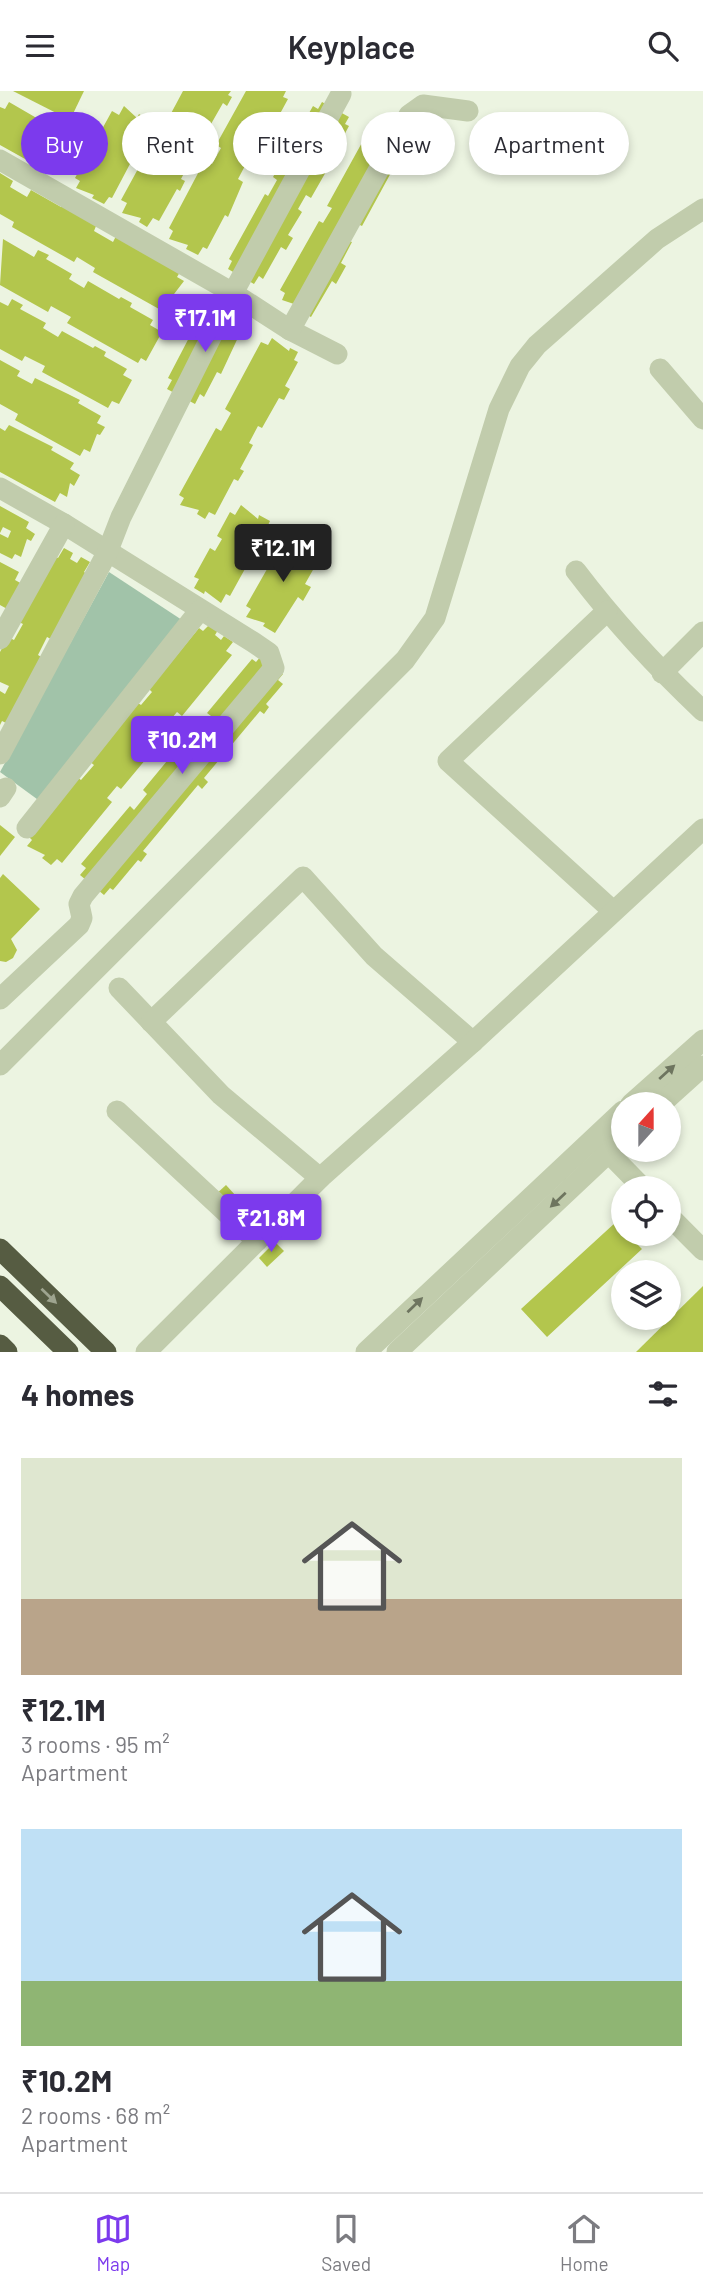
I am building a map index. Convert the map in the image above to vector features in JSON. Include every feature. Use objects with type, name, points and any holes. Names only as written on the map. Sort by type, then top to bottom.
[{"type":"highway","points":[[0,1249],[106,1352]]},
{"type":"highway","points":[[0,1286],[68,1352]]},
{"type":"highway","points":[[0,1345],[7,1352]]},
{"type":"street","points":[[0,754],[107,553],[121,517],[233,293],[341,94]]},
{"type":"street","points":[[290,330],[409,115],[423,106],[468,111]]},
{"type":"street","points":[[0,160],[233,293],[290,330],[337,353]]},
{"type":"street","points":[[0,1065],[405,660],[435,618],[499,409],[520,366],[537,345],[657,239],[703,208]]},
{"type":"street","points":[[660,369],[703,419]]},
{"type":"street","points":[[0,488],[64,524],[269,653],[274,668],[83,896],[79,904],[82,918],[79,925],[0,999]]},
{"type":"street","points":[[0,639],[64,524]]},
{"type":"street","points":[[576,571],[662,673],[703,711]]},
{"type":"street","points":[[27,828],[200,610]]},
{"type":"street","points":[[607,611],[448,761],[613,911]]},
{"type":"street","points":[[662,673],[703,632]]},
{"type":"street","points":[[146,1352],[320,1178],[703,829]]},
{"type":"street","points":[[151,1022],[303,877],[374,956],[472,1042]]},
{"type":"street","points":[[119,988],[221,1095],[320,1178]]},
{"type":"street","points":[[644,1092],[703,1040]]},
{"type":"street","points":[[674,1092],[703,1066]]},
{"type":"street","points":[[117,1111],[257,1241]]},
{"type":"street","points":[[608,1143],[634,1176]]},
{"type":"street","points":[[366,1352],[608,1143]]},
{"type":"street","points":[[397,1352],[608,1143]]},
{"type":"street","points":[[681,1228],[703,1250]]},
{"type":"green space","points":[[109,572],[182,620],[41,802],[0,772]]},
{"type":"building","points":[[13,91],[84,91],[74,112],[54,112]]},
{"type":"building","points":[[183,91],[231,91],[228,95],[232,97],[227,106],[223,103],[218,112],[172,112]]},
{"type":"building","points":[[246,91],[286,91],[283,97],[288,99],[281,112],[234,112]]},
{"type":"building","points":[[9,102],[26,112],[21,112],[21,157],[0,145],[0,107],[5,109]]},
{"type":"building","points":[[322,102],[340,112],[310,112],[313,106],[318,109]]},
{"type":"building","points":[[124,106],[130,112],[122,112],[122,175],[124,175],[112,198],[109,197],[104,204],[92,198],[94,195],[76,188],[80,181],[75,178],[77,175],[108,175],[108,118],[112,111],[119,115]]},
{"type":"building","points":[[233,114],[233,175],[240,175],[238,179],[243,182],[228,217],[225,215],[207,249],[203,247],[198,255],[186,249],[188,245],[169,239],[173,231],[169,228],[197,175],[219,175],[219,140]]},
{"type":"building","points":[[361,144],[361,175],[390,175],[362,226],[358,224],[349,241],[352,242],[341,263],[346,266],[336,284],[332,281],[311,317],[298,310],[300,306],[282,300],[285,293],[280,290],[319,221],[323,223],[332,208],[327,206],[344,175],[347,175],[347,170]]},
{"type":"building","points":[[0,173],[13,181],[10,187],[27,197],[31,190],[61,207],[66,199],[96,226],[94,231],[113,242],[116,236],[180,272],[177,277],[184,281],[171,298],[174,300],[170,307],[163,303],[159,309],[93,272],[95,268],[77,257],[74,262],[12,227],[14,222],[0,214]]},
{"type":"building","points":[[135,175],[183,175],[181,179],[185,181],[180,191],[177,189],[159,221],[153,218],[147,227],[139,222],[141,218],[122,213],[127,203],[121,200]]},
{"type":"building","points":[[324,175],[311,198],[306,195],[298,209],[302,212],[288,235],[293,238],[286,250],[281,247],[263,279],[259,276],[254,284],[228,269],[232,261],[229,259],[265,194],[268,196],[277,180],[273,177]]},
{"type":"building","points":[[3,239],[34,257],[38,250],[49,255],[46,259],[72,274],[69,279],[84,288],[88,281],[119,299],[121,297],[132,303],[130,307],[153,320],[150,325],[162,332],[146,361],[141,358],[138,363],[67,323],[71,317],[51,306],[48,312],[0,285]]},
{"type":"building","points":[[12,299],[23,305],[20,309],[46,323],[43,328],[58,337],[62,331],[93,348],[95,346],[106,352],[104,356],[127,369],[123,375],[132,380],[119,404],[112,401],[108,408],[42,372],[45,366],[25,356],[22,361],[0,349],[0,302],[8,306]]},
{"type":"building","points":[[214,305],[240,318],[236,326],[242,329],[221,374],[217,372],[204,397],[200,394],[195,404],[167,389],[172,380],[168,378],[203,311],[210,314]]},
{"type":"building","points":[[272,338],[289,351],[290,348],[298,352],[294,360],[298,362],[285,386],[290,389],[284,400],[279,398],[262,428],[258,426],[249,443],[253,445],[240,469],[244,471],[238,481],[234,479],[215,515],[209,512],[205,519],[197,514],[199,510],[180,505],[184,498],[179,495],[216,428],[221,431],[231,413],[225,409],[261,342],[268,345]]},
{"type":"building","points":[[0,360],[20,371],[17,376],[32,384],[35,378],[80,400],[78,403],[101,416],[97,423],[105,427],[100,435],[97,434],[90,452],[84,449],[80,456],[15,420],[18,414],[0,404]]},
{"type":"building","points":[[9,425],[53,447],[51,450],[74,463],[70,469],[80,475],[74,486],[70,483],[67,497],[60,493],[55,502],[0,472],[0,428],[5,431]]},
{"type":"building","points":[[241,505],[258,519],[259,515],[270,521],[254,554],[258,557],[251,569],[246,567],[230,596],[226,594],[221,603],[205,591],[204,594],[194,588],[199,579],[194,577],[210,548],[215,551],[222,539],[217,536],[230,512],[235,515]]},
{"type":"building","points":[[0,506],[29,522],[26,528],[35,534],[31,541],[27,539],[21,557],[15,554],[12,559],[0,553],[0,534],[8,538],[11,531],[3,527],[0,533]]},
{"type":"building","points":[[293,537],[309,549],[311,546],[318,550],[314,558],[318,561],[305,584],[311,587],[303,601],[298,597],[275,633],[263,626],[265,623],[246,617],[251,609],[246,606],[283,541],[289,544]]},
{"type":"building","points":[[64,548],[73,553],[70,559],[77,563],[81,557],[90,562],[84,572],[89,576],[53,640],[47,637],[38,655],[43,658],[6,723],[2,721],[0,725],[0,691],[5,694],[9,686],[0,682],[0,652],[8,637],[14,640],[23,624],[17,621],[54,556],[58,558]]},
{"type":"building","points":[[0,562],[19,572],[15,580],[24,585],[9,610],[0,605]]},
{"type":"building","points":[[210,624],[218,630],[215,635],[221,640],[224,636],[233,642],[226,651],[232,655],[182,716],[177,712],[166,725],[171,729],[121,789],[117,786],[107,798],[112,802],[62,863],[57,859],[51,865],[42,858],[45,855],[27,846],[32,840],[28,836],[77,777],[81,780],[94,765],[89,761],[138,703],[141,705],[152,692],[149,689],[199,628],[203,631]]},
{"type":"building","points":[[261,656],[283,674],[278,680],[283,684],[266,704],[269,707],[264,714],[260,711],[204,778],[208,782],[202,789],[198,785],[143,851],[147,854],[141,862],[138,860],[113,890],[110,888],[104,895],[80,875],[86,868],[81,864],[130,806],[134,810],[147,794],[143,790],[191,732],[195,735],[211,716],[207,713],[252,659],[256,662]]},
{"type":"building","points":[[0,825],[15,837],[0,856]]},
{"type":"building","points":[[3,874],[40,909],[11,939],[17,950],[13,958],[6,962],[0,961],[0,878]]},
{"type":"building","points":[[226,1185],[246,1207],[234,1218],[214,1196]]},
{"type":"building","points":[[611,1227],[611,1246],[639,1246],[642,1249],[630,1260],[611,1260],[611,1278],[547,1337],[521,1309]]},
{"type":"building","points":[[275,1242],[284,1251],[267,1267],[259,1258]]},
{"type":"building","points":[[703,1286],[703,1352],[636,1352],[658,1330],[681,1330],[681,1308]]}]
